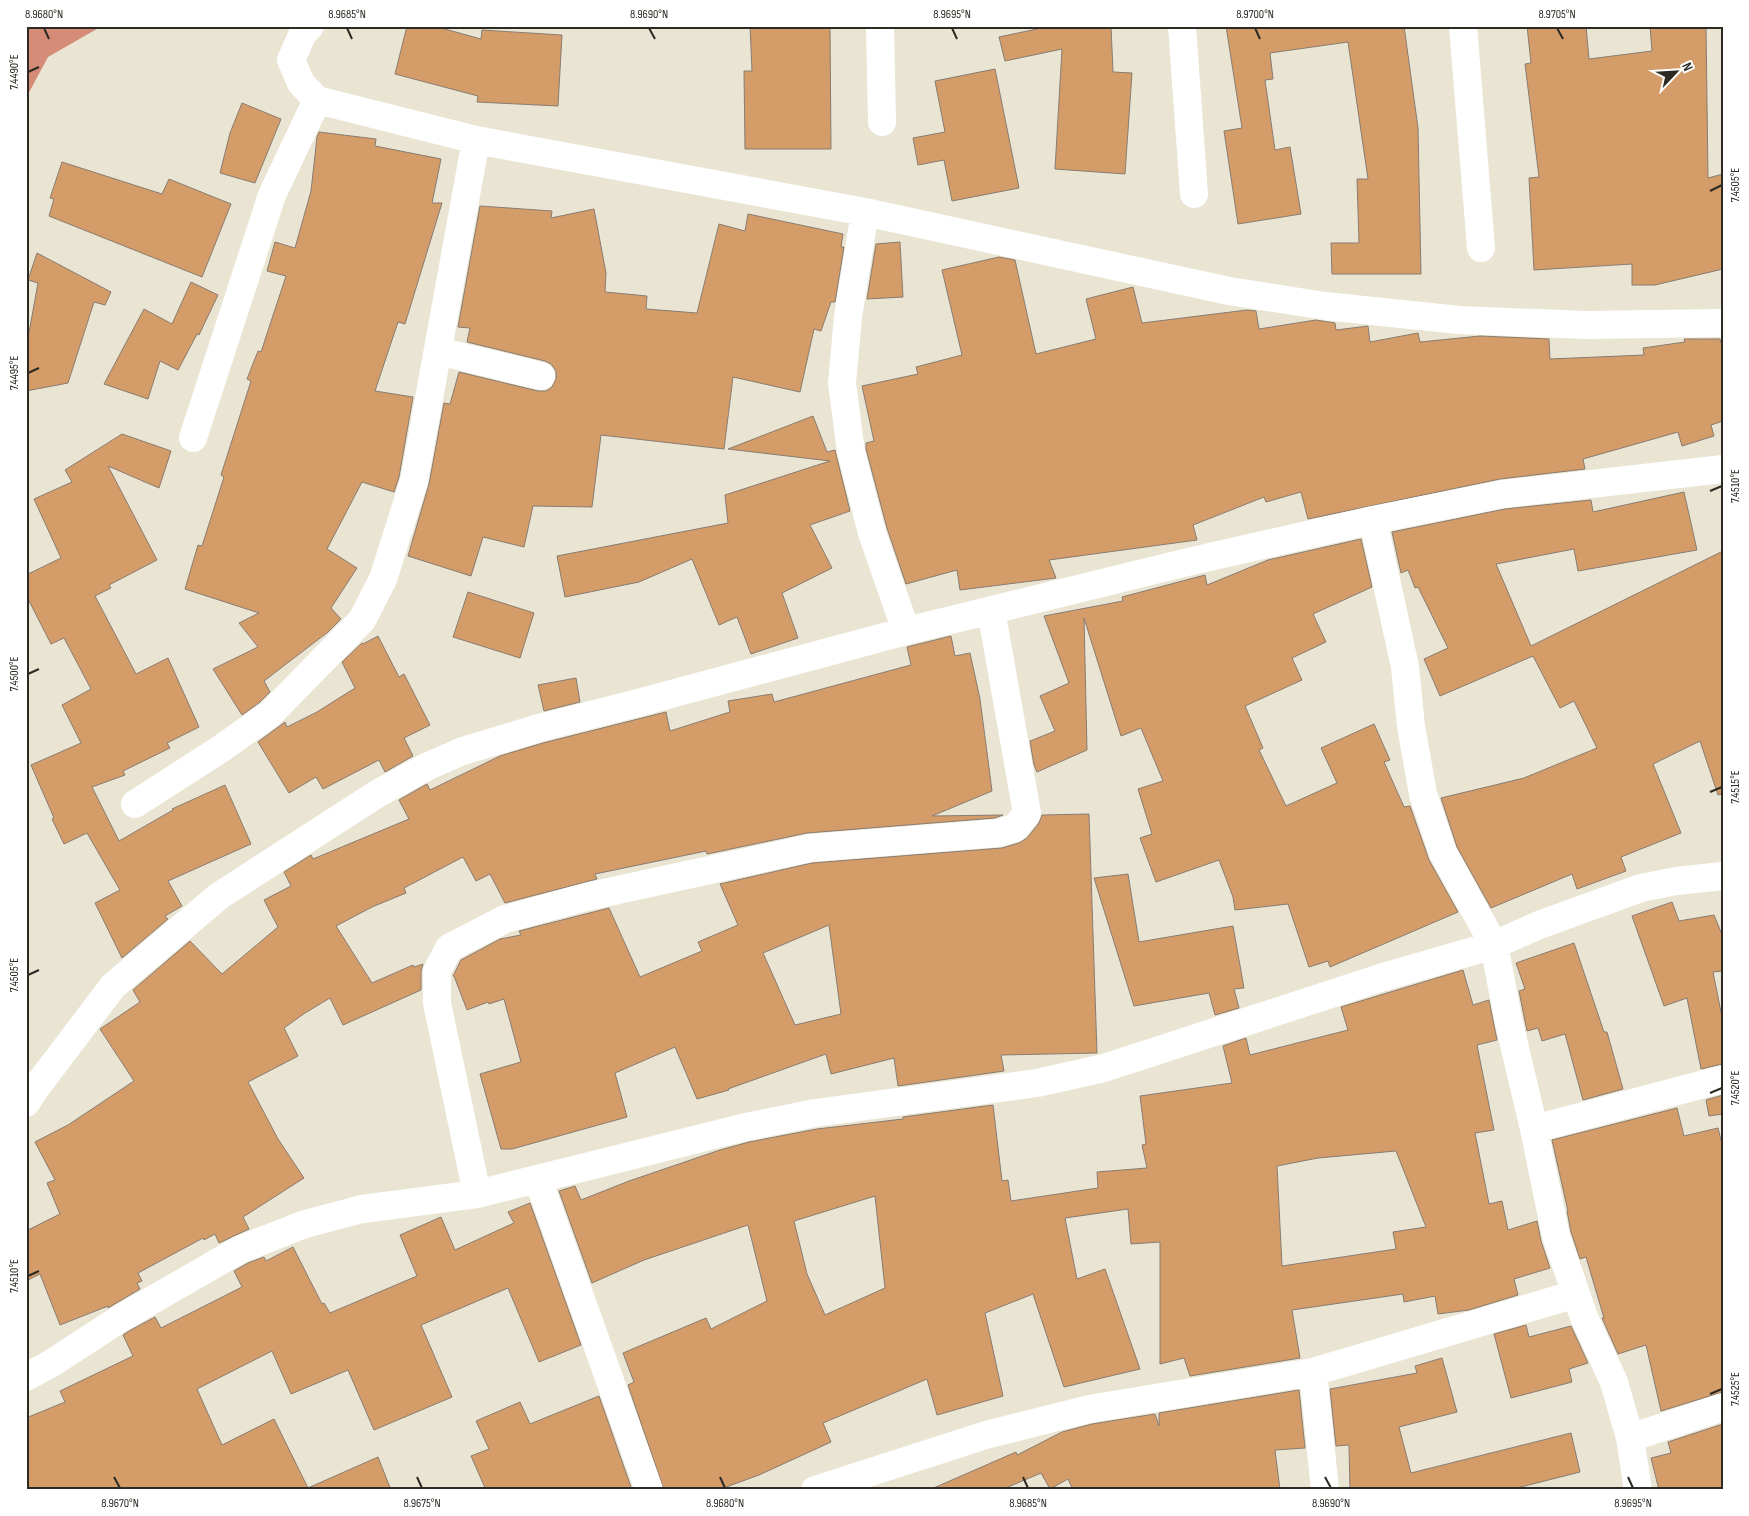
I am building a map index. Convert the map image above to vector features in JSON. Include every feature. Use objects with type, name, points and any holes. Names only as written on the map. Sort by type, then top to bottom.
[{"type":"street","points":[[310,26],[303,33],[292,60],[301,83],[318,100],[476,140],[865,212],[1229,291],[1325,306],[1468,320],[1586,325],[1723,323]]},
{"type":"street","points":[[880,26],[882,122]]},
{"type":"street","points":[[1182,26],[1194,194]]},
{"type":"street","points":[[1463,26],[1481,248]]},
{"type":"street","points":[[193,438],[272,195],[318,100]]},
{"type":"street","points":[[134,804],[270,714],[362,620],[383,580],[414,481],[476,140]]},
{"type":"street","points":[[865,212],[848,317],[842,383],[851,452],[872,533],[906,631]]},
{"type":"street","points":[[438,351],[541,376]]},
{"type":"street","points":[[26,1103],[114,986],[219,896],[377,794],[428,766],[463,750],[539,728],[906,631],[1192,561],[1373,520],[1503,494],[1723,469]]},
{"type":"street","points":[[1373,520],[1404,667],[1411,726],[1423,794],[1443,852],[1494,945],[1509,1024],[1534,1129],[1556,1236],[1584,1317],[1614,1382],[1630,1438],[1638,1490]]},
{"type":"street","points":[[476,1194],[437,1003],[437,971],[449,948],[504,920],[586,896],[810,848],[998,833],[1015,828],[1027,813],[991,610]]},
{"type":"street","points":[[26,1377],[52,1363],[121,1318],[241,1249],[305,1224],[362,1209],[476,1194],[746,1127],[798,1117],[1037,1083],[1104,1068],[1380,978],[1494,945],[1539,925],[1640,888],[1676,881],[1723,876]]},
{"type":"street","points":[[1534,1129],[1723,1079]]},
{"type":"street","points":[[538,1179],[649,1490]]},
{"type":"street","points":[[815,1490],[986,1435],[1089,1408],[1313,1372],[1576,1294]]},
{"type":"street","points":[[1313,1372],[1325,1490]]},
{"type":"street","points":[[1630,1438],[1723,1407]]},
{"type":"shaded area","points":[[26,26],[102,26],[48,57],[26,98]]},
{"type":"building","points":[[407,26],[434,26],[481,39],[482,30],[562,35],[558,106],[477,102],[478,96],[395,74]]},
{"type":"building","points":[[750,26],[830,26],[831,149],[745,149],[744,71],[752,71]]},
{"type":"building","points":[[1051,26],[1111,26],[1113,72],[1132,73],[1125,174],[1055,169],[1062,49],[1005,61],[999,37]]},
{"type":"building","points":[[1226,26],[1404,26],[1418,128],[1421,274],[1332,274],[1331,243],[1359,243],[1357,179],[1368,179],[1348,42],[1270,53],[1273,79],[1265,80],[1275,150],[1290,147],[1301,214],[1238,224],[1224,131],[1242,128]]},
{"type":"building","points":[[1527,26],[1586,26],[1589,59],[1652,51],[1650,26],[1706,26],[1708,178],[1723,174],[1723,269],[1655,285],[1632,285],[1632,264],[1534,270],[1529,178],[1539,177],[1525,64],[1531,63]]},
{"type":"building","points":[[995,69],[1019,188],[952,201],[944,160],[918,165],[913,138],[945,132],[935,81]]},
{"type":"building","points":[[242,103],[281,119],[255,183],[220,173],[230,133]]},
{"type":"building","points":[[319,132],[376,139],[375,146],[441,159],[432,203],[442,203],[405,324],[398,322],[375,391],[413,397],[399,477],[394,492],[362,482],[327,549],[357,568],[331,608],[341,619],[328,632],[264,681],[270,692],[242,715],[213,669],[258,647],[239,623],[259,613],[185,589],[198,545],[202,546],[224,477],[221,475],[251,381],[247,379],[258,351],[261,352],[286,276],[267,271],[275,242],[295,248],[311,191]]},
{"type":"building","points":[[62,162],[162,194],[169,179],[231,204],[202,277],[49,216],[54,199],[50,198]]},
{"type":"building","points":[[480,206],[552,211],[551,218],[594,209],[606,273],[605,292],[647,296],[646,309],[697,313],[719,224],[745,231],[748,214],[843,234],[841,247],[844,247],[835,302],[831,302],[821,331],[814,329],[800,392],[733,377],[724,449],[601,435],[592,507],[533,506],[524,547],[483,537],[471,576],[408,556],[429,484],[444,403],[450,404],[459,372],[538,391],[546,391],[552,387],[556,379],[556,371],[551,364],[467,342],[470,328],[458,327]]},
{"type":"building","points":[[900,242],[903,297],[867,299],[876,244]]},
{"type":"building","points":[[37,253],[111,292],[105,305],[94,302],[68,383],[26,391],[26,349],[38,283],[28,280]]},
{"type":"building","points":[[999,257],[1015,260],[1036,354],[1096,339],[1086,299],[1133,287],[1142,323],[1247,310],[1256,311],[1259,329],[1316,320],[1335,323],[1336,330],[1368,326],[1370,342],[1418,333],[1420,342],[1480,336],[1549,339],[1550,359],[1644,355],[1643,348],[1685,342],[1684,339],[1720,339],[1723,349],[1723,421],[1711,425],[1714,436],[1682,446],[1678,432],[1583,459],[1585,469],[1500,479],[1308,519],[1301,492],[1266,502],[1264,497],[1193,525],[1197,540],[1049,560],[1056,578],[960,590],[957,570],[906,584],[887,528],[866,449],[866,443],[874,441],[862,386],[918,374],[916,367],[962,355],[942,270]]},
{"type":"building","points":[[191,282],[218,295],[199,335],[197,334],[178,370],[160,361],[148,399],[104,384],[144,309],[172,324]]},
{"type":"building","points":[[813,416],[827,452],[835,450],[850,511],[810,525],[832,568],[782,593],[798,638],[751,654],[737,617],[719,625],[692,559],[639,582],[565,597],[557,556],[728,523],[725,495],[830,461],[728,449]]},
{"type":"building","points":[[122,434],[171,451],[159,488],[108,466],[157,560],[109,585],[111,588],[95,596],[136,674],[168,658],[199,727],[167,743],[170,748],[123,771],[125,775],[92,787],[119,841],[172,809],[225,785],[251,844],[168,881],[182,906],[165,916],[168,919],[122,958],[95,903],[120,890],[87,833],[64,844],[31,765],[81,743],[62,705],[91,689],[64,638],[51,644],[26,595],[26,575],[61,558],[34,499],[72,482],[65,470]]},
{"type":"building","points":[[1684,492],[1697,550],[1578,571],[1574,549],[1496,564],[1531,646],[1723,551],[1723,794],[1718,795],[1700,741],[1653,764],[1681,833],[1621,857],[1626,871],[1577,889],[1572,874],[1491,908],[1457,847],[1441,798],[1524,778],[1597,748],[1574,701],[1560,708],[1533,656],[1440,696],[1424,659],[1448,648],[1418,587],[1415,588],[1408,570],[1401,573],[1392,532],[1505,509],[1591,500],[1593,512]]},
{"type":"building","points":[[1361,539],[1372,587],[1313,614],[1326,642],[1292,658],[1302,680],[1245,706],[1263,748],[1259,750],[1286,806],[1337,783],[1321,748],[1374,724],[1390,760],[1384,762],[1404,807],[1410,806],[1429,860],[1458,912],[1330,967],[1328,961],[1309,967],[1288,904],[1235,910],[1233,897],[1219,860],[1156,882],[1140,838],[1152,834],[1138,789],[1163,781],[1141,728],[1121,736],[1084,618],[1087,750],[1037,772],[1030,741],[1055,731],[1040,696],[1069,683],[1044,616],[1123,601],[1122,597],[1205,575],[1207,585],[1268,560]]},
{"type":"building","points":[[468,592],[534,613],[520,658],[453,637]]},
{"type":"building","points":[[378,636],[399,677],[404,674],[430,725],[404,738],[413,756],[385,772],[379,760],[323,789],[316,777],[289,793],[258,742],[285,722],[287,727],[317,712],[355,688],[342,662],[362,643]]},
{"type":"building","points":[[951,636],[955,656],[970,653],[980,699],[992,791],[932,816],[1003,815],[995,818],[807,833],[707,854],[706,851],[595,874],[597,879],[505,903],[490,874],[476,881],[463,857],[404,888],[406,893],[372,907],[336,926],[372,983],[413,965],[414,967],[423,964],[421,990],[343,1025],[330,998],[284,1028],[298,1056],[248,1082],[278,1139],[304,1178],[243,1217],[249,1229],[219,1243],[215,1234],[204,1240],[203,1238],[138,1273],[142,1281],[137,1283],[140,1289],[108,1308],[108,1306],[60,1325],[40,1274],[26,1281],[26,1231],[60,1214],[47,1183],[55,1180],[35,1142],[68,1125],[134,1081],[100,1029],[140,1002],[133,990],[190,941],[222,974],[278,927],[264,900],[291,886],[284,872],[311,855],[313,859],[409,819],[399,800],[427,784],[430,790],[500,756],[543,743],[666,712],[670,731],[730,712],[728,701],[772,694],[774,702],[911,665],[907,647]]},
{"type":"building","points":[[576,678],[580,702],[544,711],[538,685]]},
{"type":"building","points":[[1089,814],[1097,1053],[1001,1055],[1004,1071],[898,1086],[894,1058],[831,1074],[826,1054],[729,1090],[697,1099],[675,1047],[615,1073],[627,1117],[512,1149],[501,1149],[480,1074],[521,1062],[504,999],[489,1004],[488,1002],[467,1010],[453,976],[461,960],[500,939],[521,935],[519,931],[609,908],[640,977],[702,951],[698,942],[738,925],[720,884],[812,863],[1002,848],[1019,843],[1027,838],[1039,823],[1042,815]],"holes":[[[829,925],[841,1014],[795,1025],[763,953]]]},
{"type":"building","points":[[1128,874],[1139,942],[1233,926],[1244,988],[1234,989],[1239,1008],[1215,1015],[1209,993],[1134,1006],[1094,878]]},
{"type":"building","points":[[1672,902],[1679,921],[1714,915],[1723,937],[1723,971],[1713,972],[1723,1022],[1723,1064],[1701,1069],[1687,998],[1664,1006],[1632,916]]},
{"type":"building","points":[[1574,943],[1604,1032],[1607,1032],[1623,1089],[1583,1100],[1565,1034],[1542,1041],[1538,1028],[1527,1031],[1519,991],[1525,989],[1516,963]]},
{"type":"building","points":[[1463,970],[1473,1005],[1489,1000],[1497,1040],[1477,1045],[1494,1130],[1475,1133],[1489,1204],[1502,1201],[1508,1230],[1537,1221],[1550,1268],[1514,1279],[1518,1295],[1469,1310],[1438,1314],[1435,1296],[1404,1302],[1403,1294],[1292,1310],[1300,1358],[1190,1376],[1184,1358],[1160,1364],[1160,1242],[1131,1244],[1128,1209],[1065,1218],[1077,1279],[1105,1269],[1140,1369],[1064,1387],[1033,1294],[985,1313],[1003,1396],[937,1415],[927,1379],[823,1423],[831,1442],[759,1475],[718,1490],[664,1490],[628,1385],[634,1382],[623,1353],[706,1318],[711,1329],[767,1301],[748,1225],[644,1260],[592,1283],[559,1191],[575,1186],[581,1200],[629,1181],[749,1142],[817,1129],[903,1119],[903,1117],[993,1105],[1002,1181],[1008,1180],[1011,1201],[1098,1188],[1097,1172],[1147,1168],[1142,1145],[1146,1144],[1140,1096],[1232,1083],[1223,1046],[1246,1038],[1250,1055],[1348,1030],[1341,1007]],"holes":[[[1396,1151],[1426,1227],[1393,1232],[1396,1249],[1282,1266],[1277,1166],[1318,1158]],[[875,1196],[885,1288],[825,1315],[807,1274],[794,1221]]]},
{"type":"building","points":[[1723,1095],[1723,1114],[1709,1116],[1706,1100]]},
{"type":"building","points":[[1677,1108],[1684,1136],[1718,1128],[1723,1148],[1723,1392],[1661,1411],[1646,1345],[1618,1354],[1602,1318],[1604,1318],[1586,1257],[1580,1259],[1571,1232],[1552,1140]]},
{"type":"building","points":[[530,1203],[581,1345],[539,1362],[508,1288],[421,1325],[452,1397],[374,1430],[348,1370],[291,1394],[272,1351],[197,1389],[222,1445],[274,1419],[308,1488],[378,1457],[391,1490],[26,1490],[26,1418],[65,1402],[60,1391],[133,1356],[123,1335],[129,1331],[155,1317],[161,1328],[242,1287],[234,1271],[248,1263],[264,1257],[266,1261],[293,1247],[322,1304],[324,1303],[330,1313],[417,1276],[400,1235],[441,1217],[455,1250],[514,1223],[508,1212]]},
{"type":"building","points":[[1526,1325],[1529,1337],[1571,1326],[1588,1363],[1569,1369],[1572,1382],[1511,1398],[1494,1334]]},
{"type":"building","points":[[1442,1358],[1457,1412],[1399,1427],[1411,1473],[1571,1433],[1580,1472],[1509,1490],[1350,1490],[1349,1445],[1336,1446],[1330,1389],[1417,1373],[1415,1366]]},
{"type":"building","points":[[1299,1390],[1305,1448],[1275,1450],[1280,1490],[1073,1490],[1068,1479],[1050,1489],[1041,1473],[1001,1490],[929,1490],[1016,1452],[1017,1455],[1062,1432],[1092,1424],[1155,1414],[1159,1426],[1159,1413]]},
{"type":"building","points":[[599,1396],[632,1490],[486,1490],[471,1456],[489,1449],[476,1421],[520,1402],[530,1424]]},
{"type":"building","points":[[1723,1424],[1723,1490],[1659,1490],[1651,1458],[1671,1453],[1668,1442]]}]
